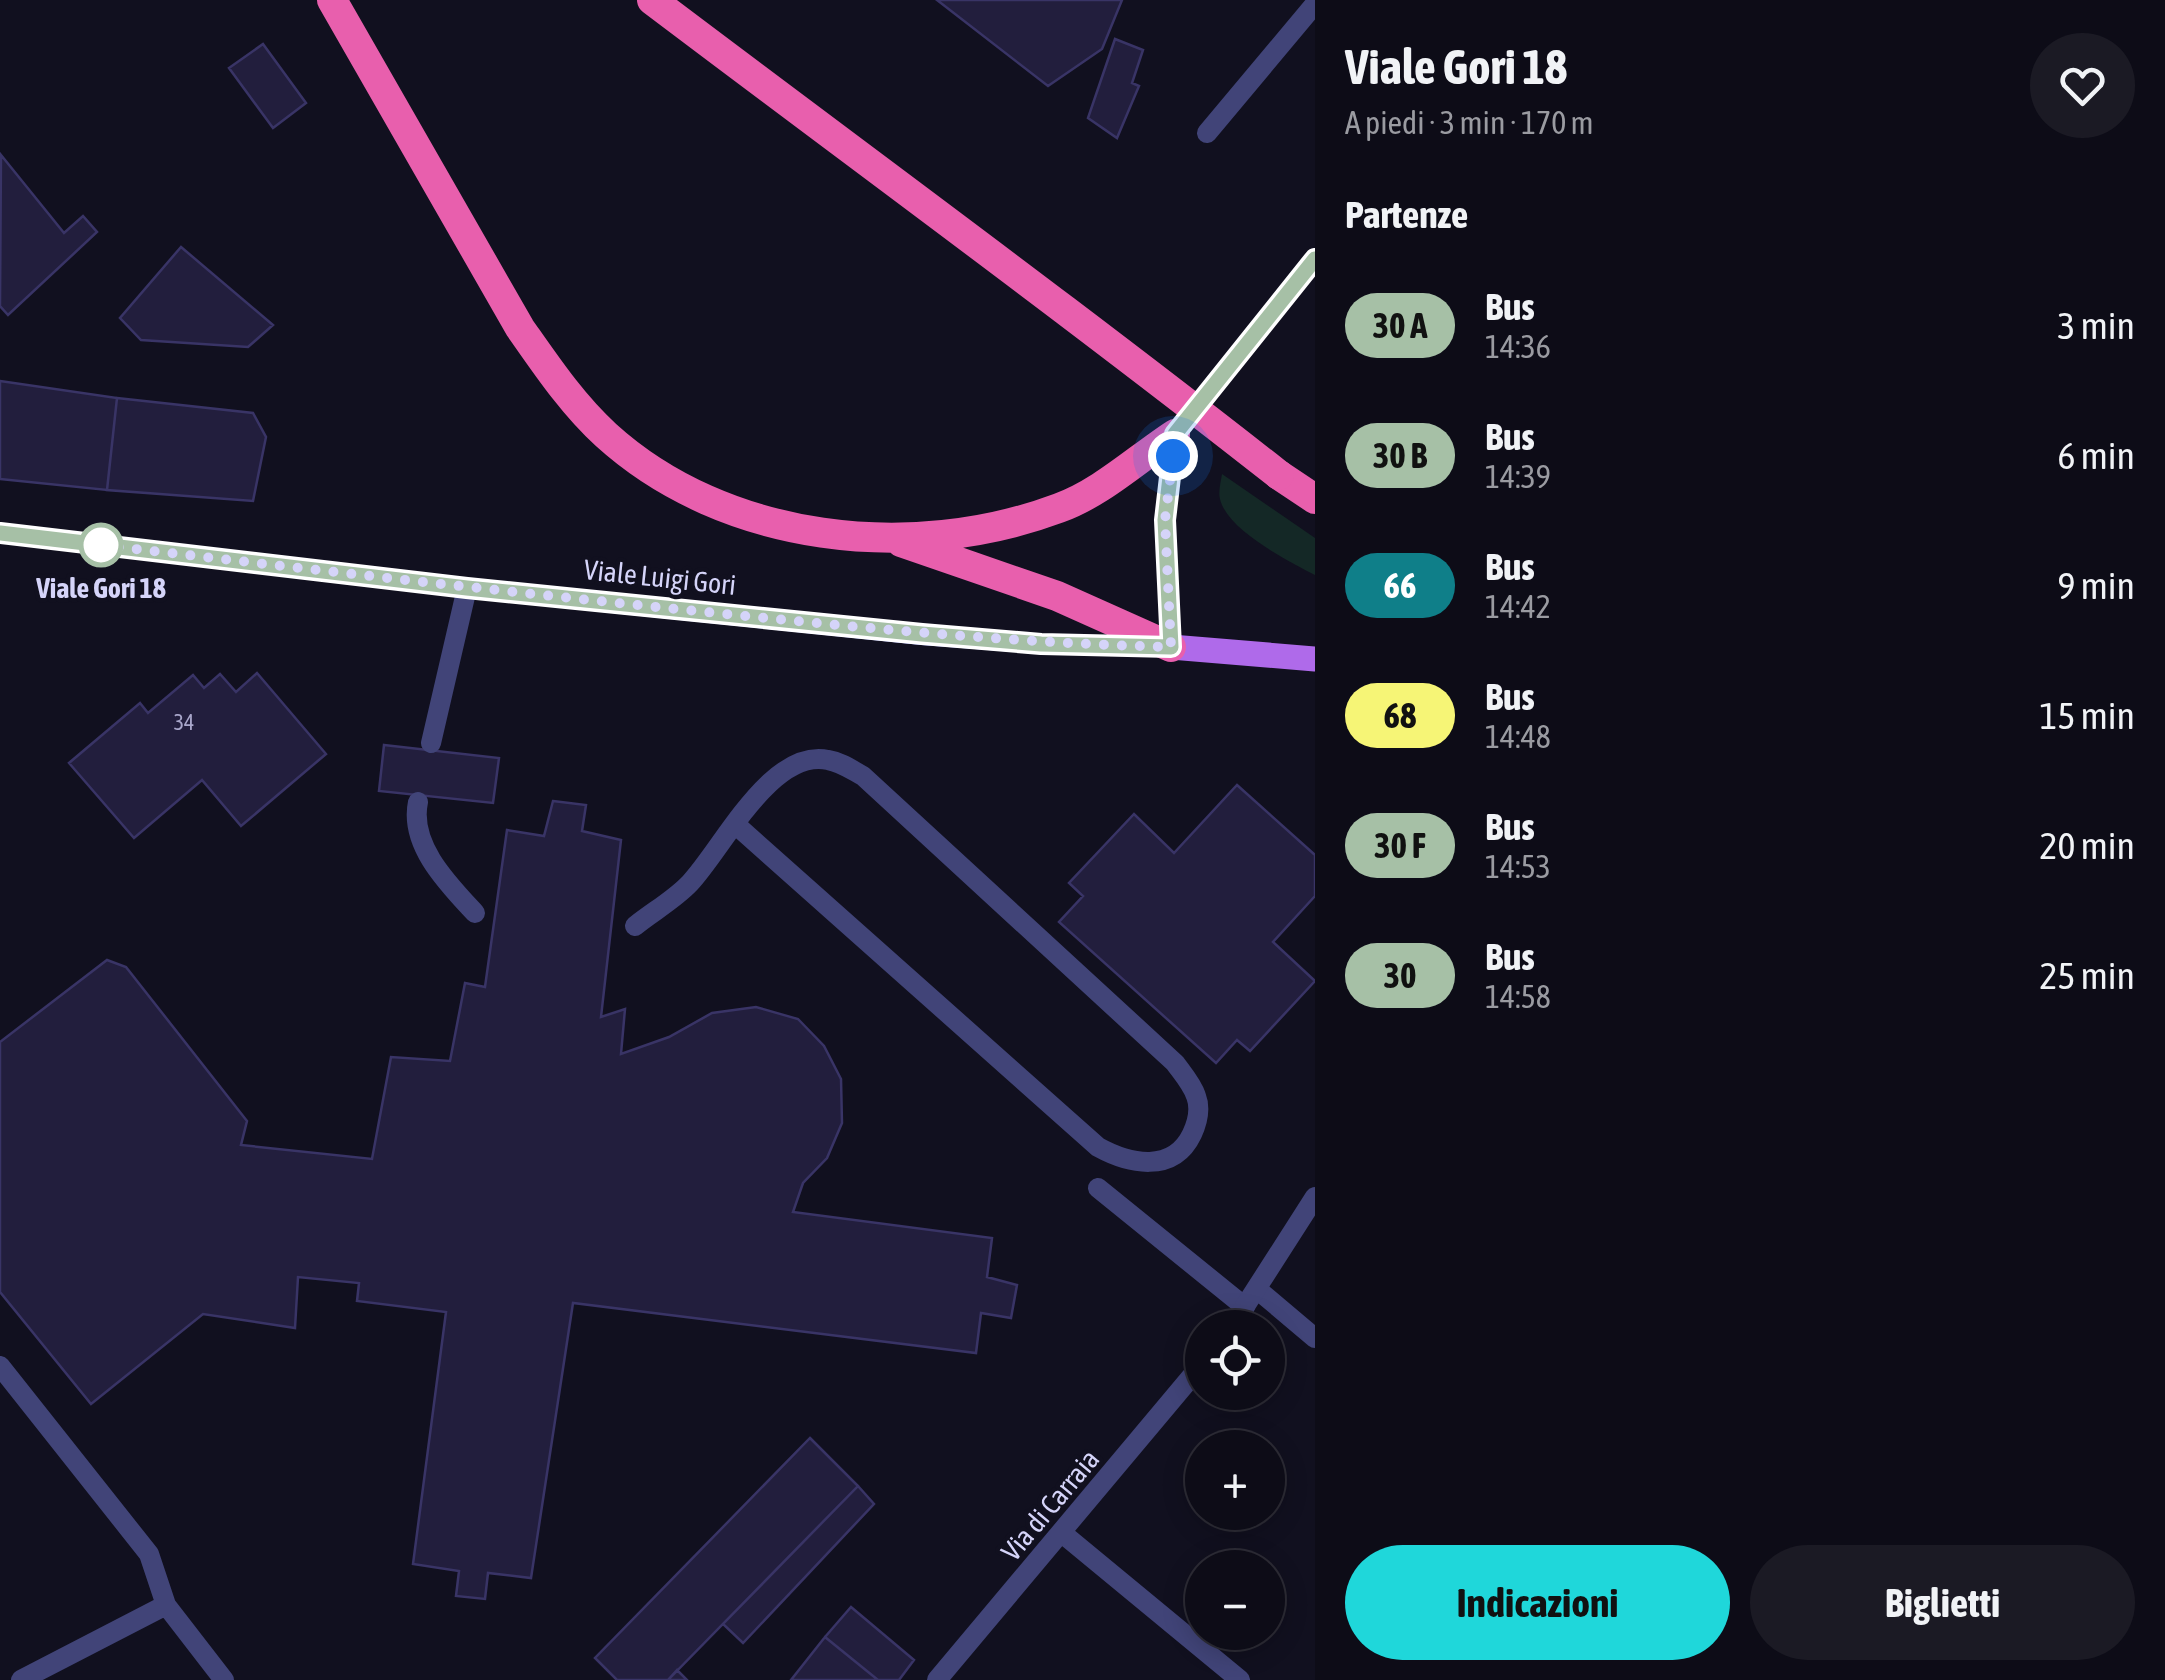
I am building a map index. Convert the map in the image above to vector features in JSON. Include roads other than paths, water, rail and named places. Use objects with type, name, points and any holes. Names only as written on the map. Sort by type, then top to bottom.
[{"type":"highway","points":[[332,0],[520,328],[555,378],[606,434],[640,462],[690,492],[742,514],[836,535],[888,538],[984,529],[1063,507],[1175,434]]},
{"type":"highway","points":[[652,0],[848,150],[1007,263],[1315,499]]},
{"type":"highway","points":[[888,538],[1057,596],[1171,647]]},
{"type":"main road","name":"Viale Luigi Gori","points":[[1171,647],[1315,659]]},
{"type":"street","points":[[1207,133],[1315,4]]},
{"type":"street","points":[[1213,386],[1315,259]]},
{"type":"street","points":[[1171,647],[1165,520],[1175,434]]},
{"type":"street","name":"Viale Luigi Gori","points":[[0,533],[467,588],[942,636],[1041,644],[1171,647]]},
{"type":"street","points":[[430,743],[467,588]]},
{"type":"street","points":[[634,926],[688,885],[735,824],[765,787],[781,772],[802,760],[826,759],[863,776],[1175,1064],[1198,1100],[1198,1120],[1189,1140],[1166,1160],[1156,1162],[1119,1159],[1098,1147],[735,824]]},
{"type":"street","points":[[418,802],[415,815],[424,848],[475,914]]},
{"type":"street","points":[[1098,1188],[1244,1308],[1315,1197]]},
{"type":"street","points":[[1258,1290],[1315,1338]]},
{"type":"street","points":[[0,1366],[149,1554],[166,1606],[224,1680]]},
{"type":"street","name":"Via di Carraia","points":[[937,1680],[1185,1385]]},
{"type":"street","points":[[1062,1533],[1240,1680]]},
{"type":"street","points":[[21,1680],[166,1606]]},
{"type":"place","name":"Viale Gori 18","points":[[101,545]]}]
